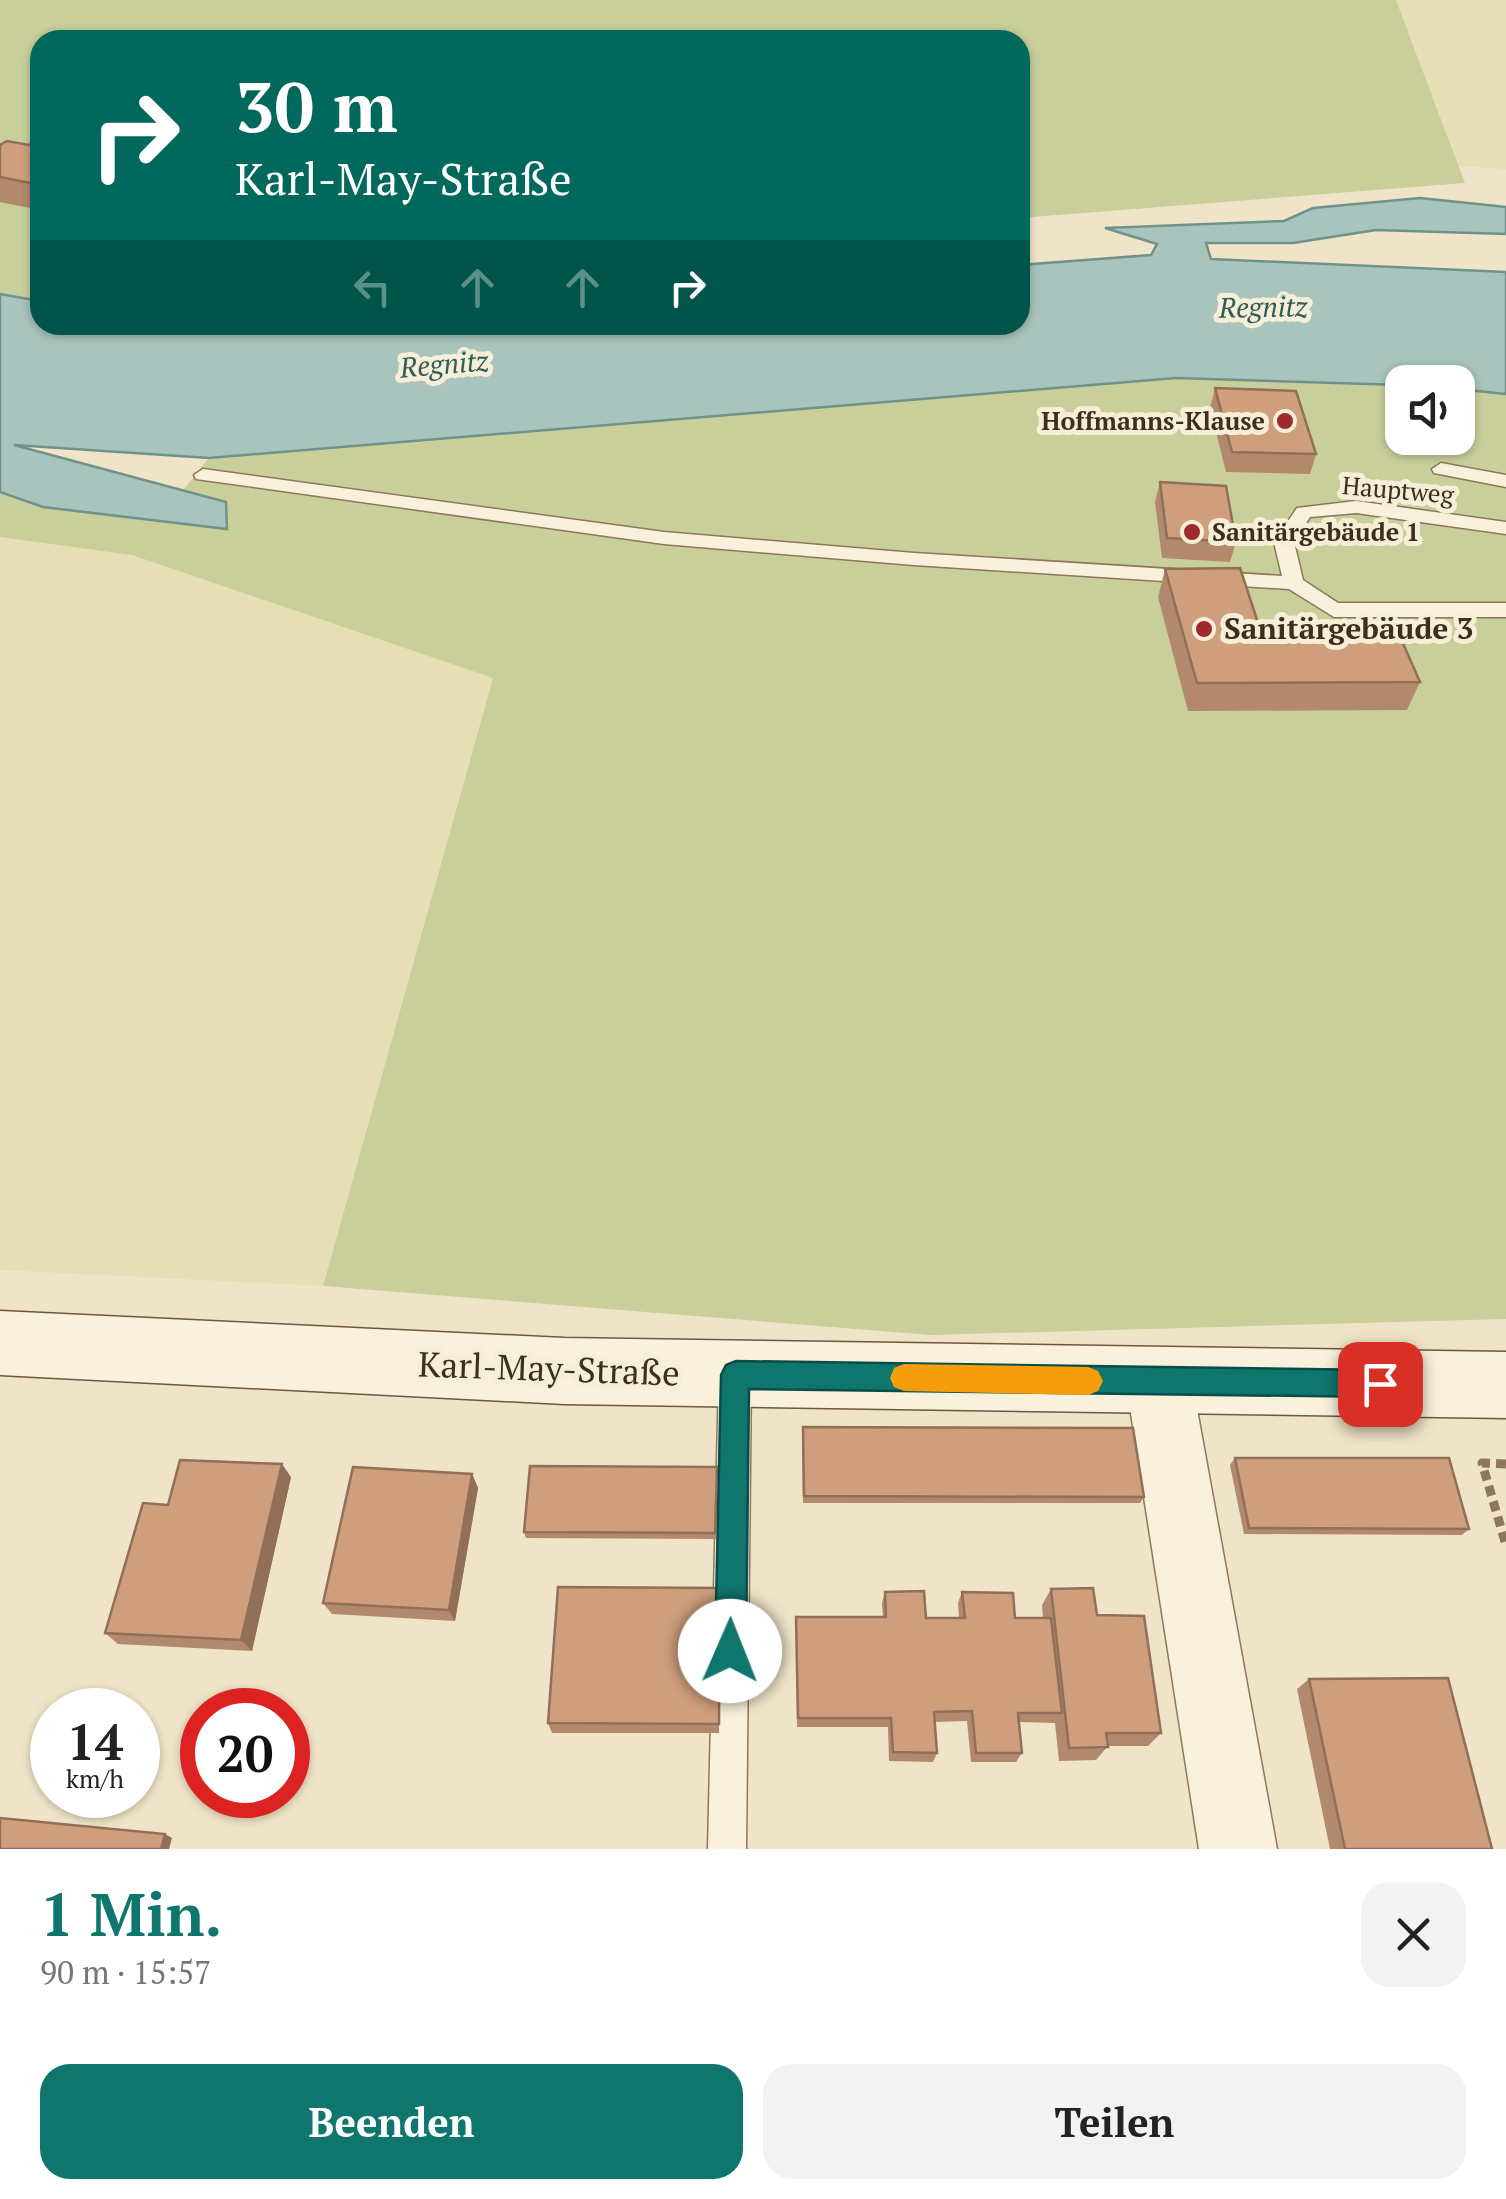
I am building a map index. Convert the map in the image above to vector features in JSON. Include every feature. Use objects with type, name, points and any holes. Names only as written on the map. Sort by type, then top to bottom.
[{"type":"street","name":"Karl-May-Straße","points":[[0,1342],[163,1355],[736,1375],[1506,1385]]},
{"type":"street","points":[[1159,1382],[1238,1849]]},
{"type":"lane","points":[[1441,469],[1506,481]]},
{"type":"lane","points":[[203,474],[664,538],[934,561],[1294,583],[1334,610],[1506,610]]},
{"type":"lane","name":"Hauptweg","points":[[1294,583],[1284,542],[1304,512],[1356,507],[1506,528]]},
{"type":"lane","points":[[727,1849],[736,1375]]},
{"type":"path","points":[[1506,1464],[1482,1463],[1506,1545]]},
{"type":"shaded area","points":[[1396,0],[1506,0],[1506,169],[1459,166]]},
{"type":"shaded area","points":[[0,537],[132,554],[493,677],[323,1286],[0,1270]]},
{"type":"green space","points":[[0,0],[1396,0],[1465,183],[1030,217],[1030,30],[30,30],[30,299],[0,294]]},
{"type":"green space","points":[[1176,378],[1385,384],[1385,455],[1475,455],[1475,391],[1506,394],[1506,1319],[931,1335],[323,1286],[493,678],[132,555],[0,537],[0,492],[43,507],[159,520],[209,458]]},
{"type":"water","name":"Regnitz","points":[[1420,198],[1506,207],[1506,234],[1376,230],[1293,243],[1206,243],[1211,259],[1506,272],[1506,394],[1475,391],[1475,365],[1385,365],[1385,384],[1176,378],[209,458],[14,445],[226,502],[227,529],[43,507],[0,492],[0,294],[30,299],[30,335],[1030,335],[1030,264],[1151,255],[1157,244],[1105,228],[1284,221],[1313,208]]},
{"type":"building","points":[[7,141],[29,145],[30,183],[0,177],[0,145]]},
{"type":"building","points":[[1215,388],[1296,391],[1316,454],[1232,452]]},
{"type":"building","points":[[1160,482],[1226,486],[1236,542],[1167,538]]},
{"type":"building","points":[[1240,568],[1261,632],[1398,632],[1420,682],[1197,683],[1165,569]]},
{"type":"building","points":[[803,1427],[1133,1428],[1144,1497],[804,1496]]},
{"type":"building","points":[[1235,1458],[1449,1458],[1469,1529],[1249,1528]]},
{"type":"building","points":[[180,1460],[282,1464],[241,1640],[105,1633],[143,1503],[168,1505]]},
{"type":"building","points":[[530,1466],[717,1467],[715,1533],[524,1532]]},
{"type":"building","points":[[353,1467],[472,1474],[449,1610],[323,1603]]},
{"type":"building","points":[[558,1587],[720,1588],[719,1724],[548,1723]]},
{"type":"building","points":[[1093,1588],[1097,1615],[1144,1616],[1161,1733],[1106,1733],[1108,1747],[1069,1748],[1051,1589]]},
{"type":"building","points":[[924,1591],[926,1618],[965,1618],[962,1592],[1013,1593],[1015,1618],[1051,1618],[1062,1713],[1018,1713],[1022,1753],[976,1753],[972,1711],[934,1712],[937,1753],[893,1752],[891,1718],[798,1718],[796,1617],[886,1617],[885,1592]]},
{"type":"building","points":[[1448,1678],[1492,1849],[1345,1849],[1309,1679]]},
{"type":"building","points":[[0,1818],[165,1834],[161,1849],[0,1849]]},
{"type":"slow traffic","points":[[904,1378],[1088,1381]]},
{"type":"place","name":"Hoffmanns-Klause","points":[[1285,421]]},
{"type":"place","name":"Sanitärgebäude 1","points":[[1192,532]]},
{"type":"place","name":"Sanitärgebäude 3","points":[[1204,629]]},
{"type":"route","points":[[730,1651],[736,1375],[1380,1384]]}]
